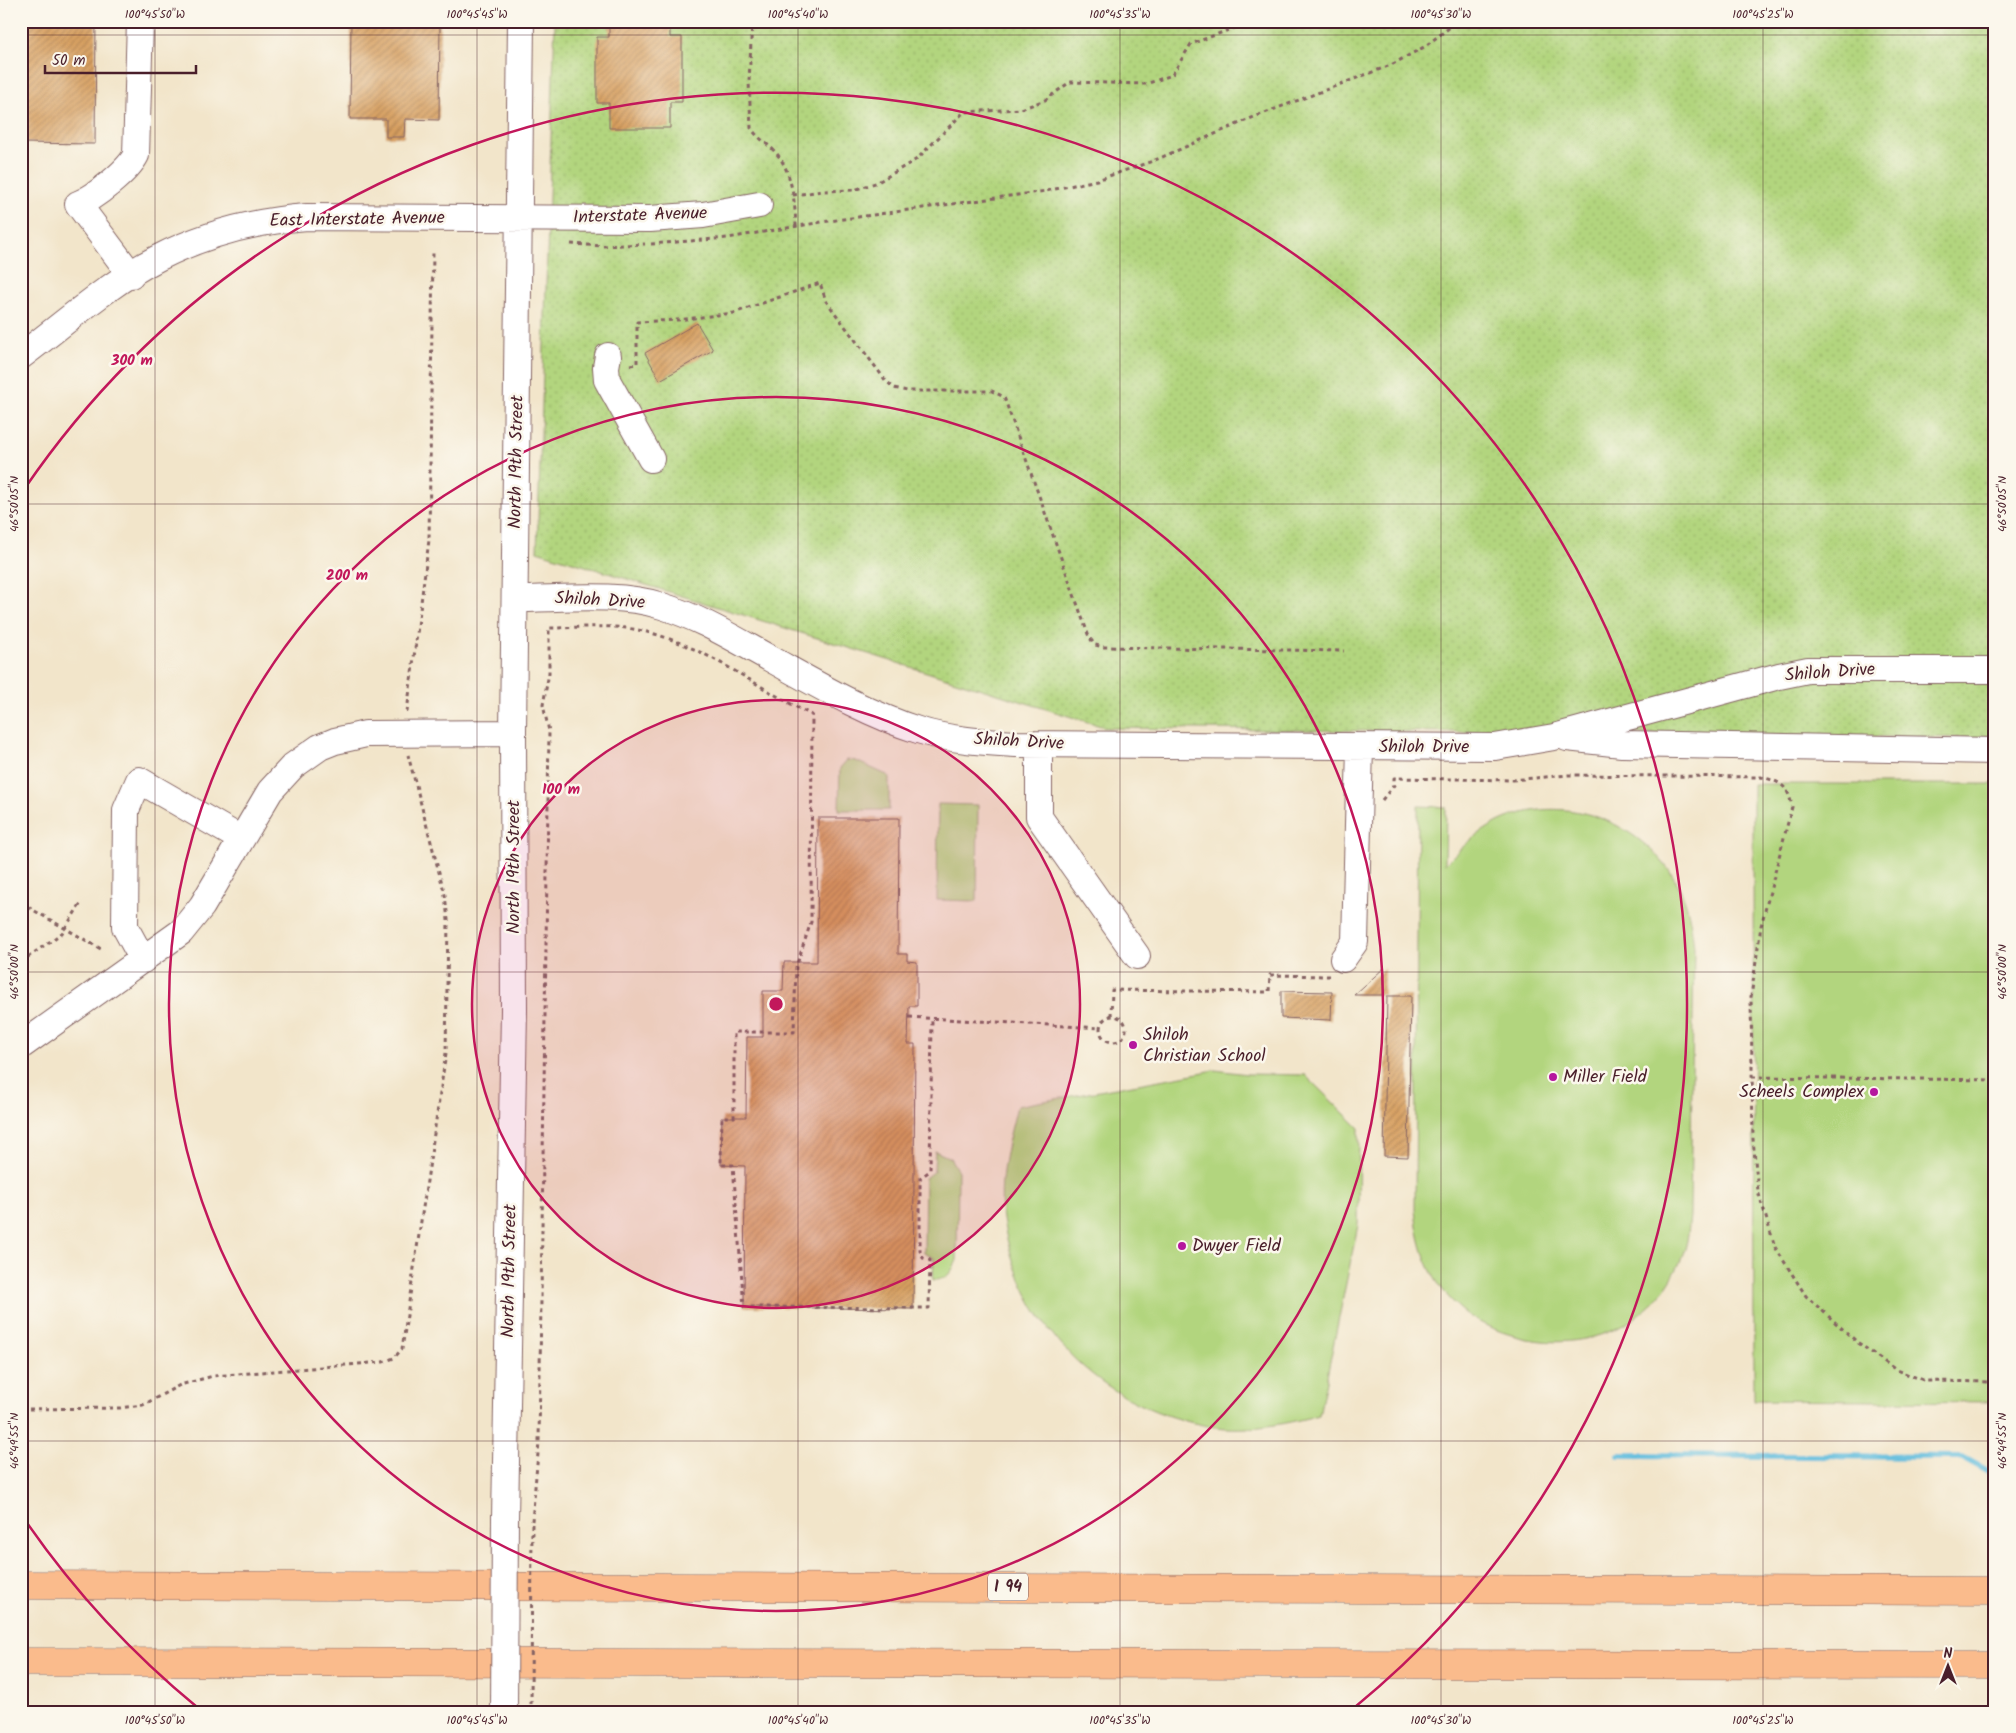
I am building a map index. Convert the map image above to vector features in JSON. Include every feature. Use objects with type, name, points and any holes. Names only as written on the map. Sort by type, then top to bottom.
[{"type":"highway","name":"I 94","points":[[21,1585],[1995,1591]]},
{"type":"highway","points":[[21,1662],[1995,1665]]},
{"type":"street","points":[[132,275],[78,204],[90,198],[123,171],[136,155],[138,141],[140,21]]},
{"type":"street","name":"North 19th Street","points":[[504,1712],[514,1010],[513,733],[522,21]]},
{"type":"street","name":"Interstate Avenue","points":[[520,218],[676,218],[759,205]]},
{"type":"street","name":"East Interstate Avenue","points":[[21,356],[156,259],[206,237],[260,222],[307,217],[520,218]]},
{"type":"street","points":[[607,361],[607,380],[651,459]]},
{"type":"street","name":"Shiloh Drive","points":[[515,599],[624,599],[660,605],[700,620],[860,706],[918,730],[982,742],[1039,745],[1495,747],[1554,737],[1779,676],[1808,670],[1995,670]]},
{"type":"street","points":[[21,1046],[181,932],[192,920],[266,797],[282,777],[320,747],[350,736],[513,733]]},
{"type":"street","name":"Shiloh Drive","points":[[1554,737],[1622,744],[1995,751]]},
{"type":"street","points":[[1039,745],[1039,817],[1137,956]]},
{"type":"street","points":[[1338,968],[1355,942],[1360,747]]},
{"type":"street","points":[[143,960],[126,927],[126,810],[139,780],[241,838]]},
{"type":"path","points":[[752,21],[749,81],[751,128],[778,155],[785,168],[793,195],[796,226]]},
{"type":"path","points":[[793,195],[823,191],[854,190],[878,182],[917,159],[964,112],[1022,109],[1045,100],[1070,82],[1146,84],[1172,75],[1191,44],[1254,21]]},
{"type":"path","points":[[568,243],[602,246],[680,243],[1046,191],[1097,180],[1153,161],[1254,117],[1391,65],[1424,47],[1458,21]]},
{"type":"path","points":[[21,1409],[120,1408],[143,1405],[173,1388],[203,1378],[382,1362],[394,1358],[402,1350],[446,1053],[448,920],[445,894],[407,750],[406,734],[429,531],[433,251]]},
{"type":"path","points":[[607,361],[638,364],[638,322],[677,320],[734,313],[820,283],[826,301],[886,381],[894,388],[907,391],[992,391],[1004,397],[1089,637],[1095,645],[1104,647],[1344,651]]},
{"type":"path","points":[[531,1712],[532,1520],[539,1442],[549,731],[542,705],[549,673],[550,628],[625,628],[665,637],[699,652],[780,700],[812,715],[811,922],[796,968],[794,1032],[734,1032],[734,1117],[722,1117],[721,1165],[733,1165],[744,1307],[929,1308],[930,1260],[923,1258],[920,1242],[920,1178],[930,1171],[932,1020]]},
{"type":"path","points":[[1382,810],[1382,800],[1394,785],[1394,778],[1512,780],[1568,775],[1761,777],[1779,782],[1790,793],[1792,807],[1761,926],[1751,997],[1753,1139],[1758,1191],[1775,1247],[1806,1296],[1857,1342],[1896,1370],[1926,1382],[1995,1382]]},
{"type":"path","points":[[21,903],[101,949]]},
{"type":"path","points":[[21,962],[62,933],[80,903]]},
{"type":"path","points":[[1111,1016],[1112,990],[1270,992],[1270,975],[1338,968]]},
{"type":"path","points":[[1111,1016],[1123,1021],[1126,1029],[1123,1037],[1116,1041],[1108,1041],[1102,1036],[1100,1028],[1104,1020],[1111,1016]]},
{"type":"path","points":[[909,1017],[932,1020],[1100,1028]]},
{"type":"path","points":[[1752,1078],[1995,1080]]},
{"type":"green space","points":[[555,21],[1995,21],[1995,738],[1107,728],[537,551]]},
{"type":"green space","points":[[847,760],[856,761],[889,776],[889,810],[839,810],[840,768]]},
{"type":"green space","name":"Scheels Complex","points":[[1753,784],[1995,784],[1995,1402],[1754,1400]]},
{"type":"green space","points":[[938,804],[978,805],[977,901],[937,900]]},
{"type":"green space","points":[[1418,806],[1446,807],[1445,864],[1483,831],[1498,822],[1523,813],[1548,809],[1574,811],[1598,817],[1621,828],[1643,842],[1661,860],[1676,881],[1686,905],[1694,947],[1690,1215],[1686,1245],[1674,1275],[1658,1297],[1640,1314],[1618,1328],[1594,1337],[1569,1341],[1542,1341],[1515,1336],[1485,1325],[1458,1307],[1440,1286],[1427,1263],[1419,1238],[1415,1210]]},
{"type":"green space","name":"Dwyer Field","points":[[1215,1070],[1247,1074],[1305,1075],[1359,1128],[1358,1225],[1319,1415],[1262,1427],[1218,1427],[1203,1425],[1165,1414],[1129,1399],[1098,1379],[1070,1354],[1046,1325],[1027,1293],[1012,1257],[1003,1219],[1001,1191],[1004,1162],[1017,1106]]},
{"type":"green space","points":[[935,1151],[950,1158],[958,1171],[957,1260],[948,1274],[938,1280],[933,1280],[934,1258],[924,1253],[925,1178],[934,1171]]},
{"type":"building","points":[[21,21],[96,21],[95,144],[21,143]]},
{"type":"building","points":[[351,21],[440,21],[439,120],[405,119],[404,137],[386,137],[386,119],[350,119]]},
{"type":"building","points":[[609,21],[670,21],[670,37],[682,37],[682,102],[670,102],[670,128],[609,128],[609,103],[597,103],[597,37],[609,37]]},
{"type":"building","points":[[697,323],[713,350],[660,380],[645,353]]},
{"type":"building","points":[[818,818],[899,818],[898,954],[907,954],[907,961],[917,962],[917,1006],[909,1006],[908,1044],[915,1044],[913,1309],[744,1307],[745,1166],[721,1165],[722,1117],[746,1117],[747,1037],[763,1037],[763,991],[783,991],[784,962],[817,962]]},
{"type":"building","points":[[1384,968],[1384,995],[1354,995]]},
{"type":"building","points":[[1281,991],[1332,992],[1331,1020],[1281,1018]]},
{"type":"building","points":[[1387,996],[1411,996],[1408,1157],[1384,1156]]},
{"type":"waterway","points":[[1619,1455],[1962,1457],[1995,1475]]},
{"type":"place","name":"Shiloh Christian School","points":[[1133,1045]]},
{"type":"place","name":"Miller Field","points":[[1553,1077]]},
{"type":"place","name":"Scheels Complex","points":[[1874,1092]]},
{"type":"place","name":"Dwyer Field","points":[[1182,1246]]}]
